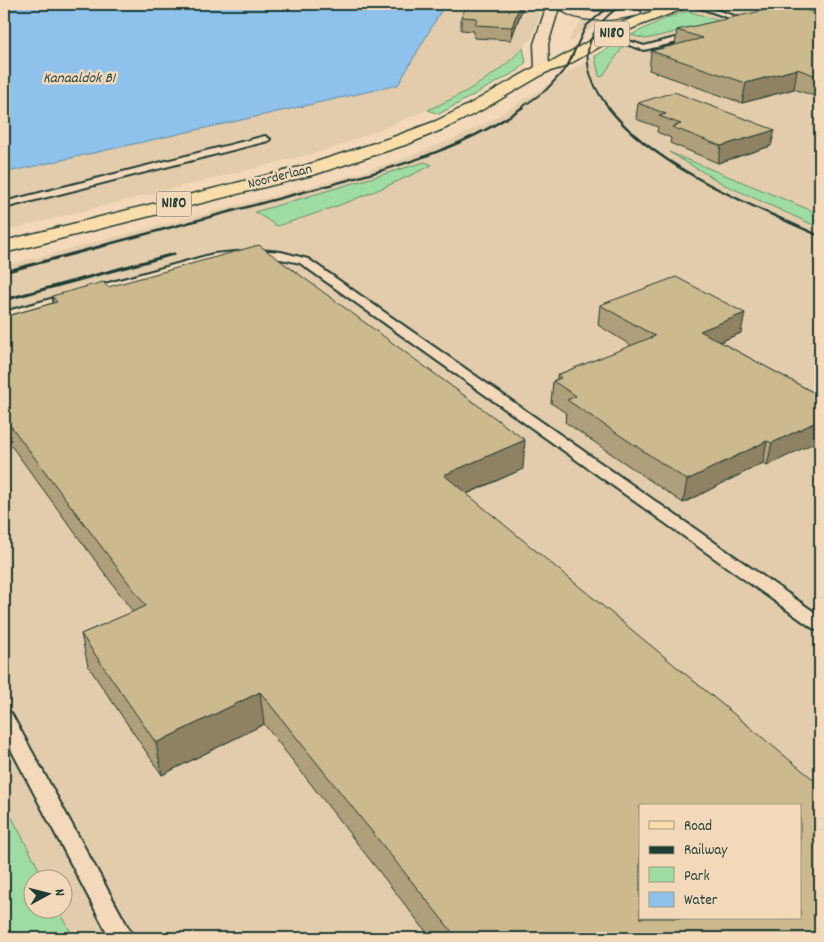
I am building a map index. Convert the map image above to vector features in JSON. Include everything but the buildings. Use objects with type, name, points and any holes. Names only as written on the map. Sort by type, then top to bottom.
[{"type":"main road","name":"N180","points":[[542,69],[549,58],[650,4]]},
{"type":"main road","name":"N180","points":[[542,69],[559,64],[639,20],[684,4]]},
{"type":"main road","name":"Noorderlaan","points":[[4,247],[345,160],[442,124],[542,69]]},
{"type":"street","points":[[542,69],[541,44],[552,8],[556,4]]},
{"type":"street","points":[[561,4],[568,10],[587,15],[618,16],[635,12]]},
{"type":"street","points":[[810,4],[820,6]]},
{"type":"lane","points":[[692,4],[748,22],[729,27]]},
{"type":"lane","points":[[759,4],[820,21]]},
{"type":"lane","points":[[607,36],[644,48],[701,34]]},
{"type":"lane","points":[[4,205],[265,138]]},
{"type":"lane","points":[[4,316],[213,257],[266,252],[286,255],[304,261],[820,625]]},
{"type":"lane","points":[[4,718],[122,938]]},
{"type":"shaded area","points":[[445,4],[547,4],[542,9],[532,38],[510,62],[459,96],[428,110],[331,149],[4,231],[4,173],[397,85]]},
{"type":"shaded area","points":[[720,4],[742,4],[820,26],[820,214],[673,154],[723,184],[820,228],[820,938],[4,938],[4,266],[342,178],[400,160],[458,137],[491,120],[595,56],[650,26],[688,11]]},
{"type":"shaded area","points":[[584,17],[607,19],[601,24],[595,24],[583,34],[577,34],[575,39],[569,43],[572,34]]},
{"type":"green space","points":[[688,11],[720,21],[646,39],[631,35],[666,18]]},
{"type":"green space","points":[[614,45],[623,47],[602,77],[599,76],[595,56]]},
{"type":"green space","points":[[523,48],[526,62],[519,70],[439,114],[428,110],[479,84]]},
{"type":"green space","points":[[669,152],[820,214],[820,228],[723,184]]},
{"type":"green space","points":[[425,162],[432,165],[356,199],[277,226],[255,212]]},
{"type":"green space","points":[[4,802],[39,870],[22,870],[22,920],[64,920],[74,938],[4,938]]},
{"type":"water","name":"Kanaaldok B1","points":[[4,4],[445,4],[398,85],[4,173]]},
{"type":"railway","points":[[521,108],[546,90],[567,67],[586,26],[612,4]]},
{"type":"railway","points":[[609,108],[592,79],[588,65],[588,52],[591,39],[598,27],[608,15],[623,4]]},
{"type":"railway","points":[[806,4],[820,8]]},
{"type":"railway","points":[[101,246],[384,170],[471,137],[523,107]]},
{"type":"railway","points":[[608,107],[628,129],[677,166],[735,198],[820,236]]},
{"type":"railway","points":[[4,272],[106,245]]},
{"type":"railway","points":[[4,300],[174,254]]}]
